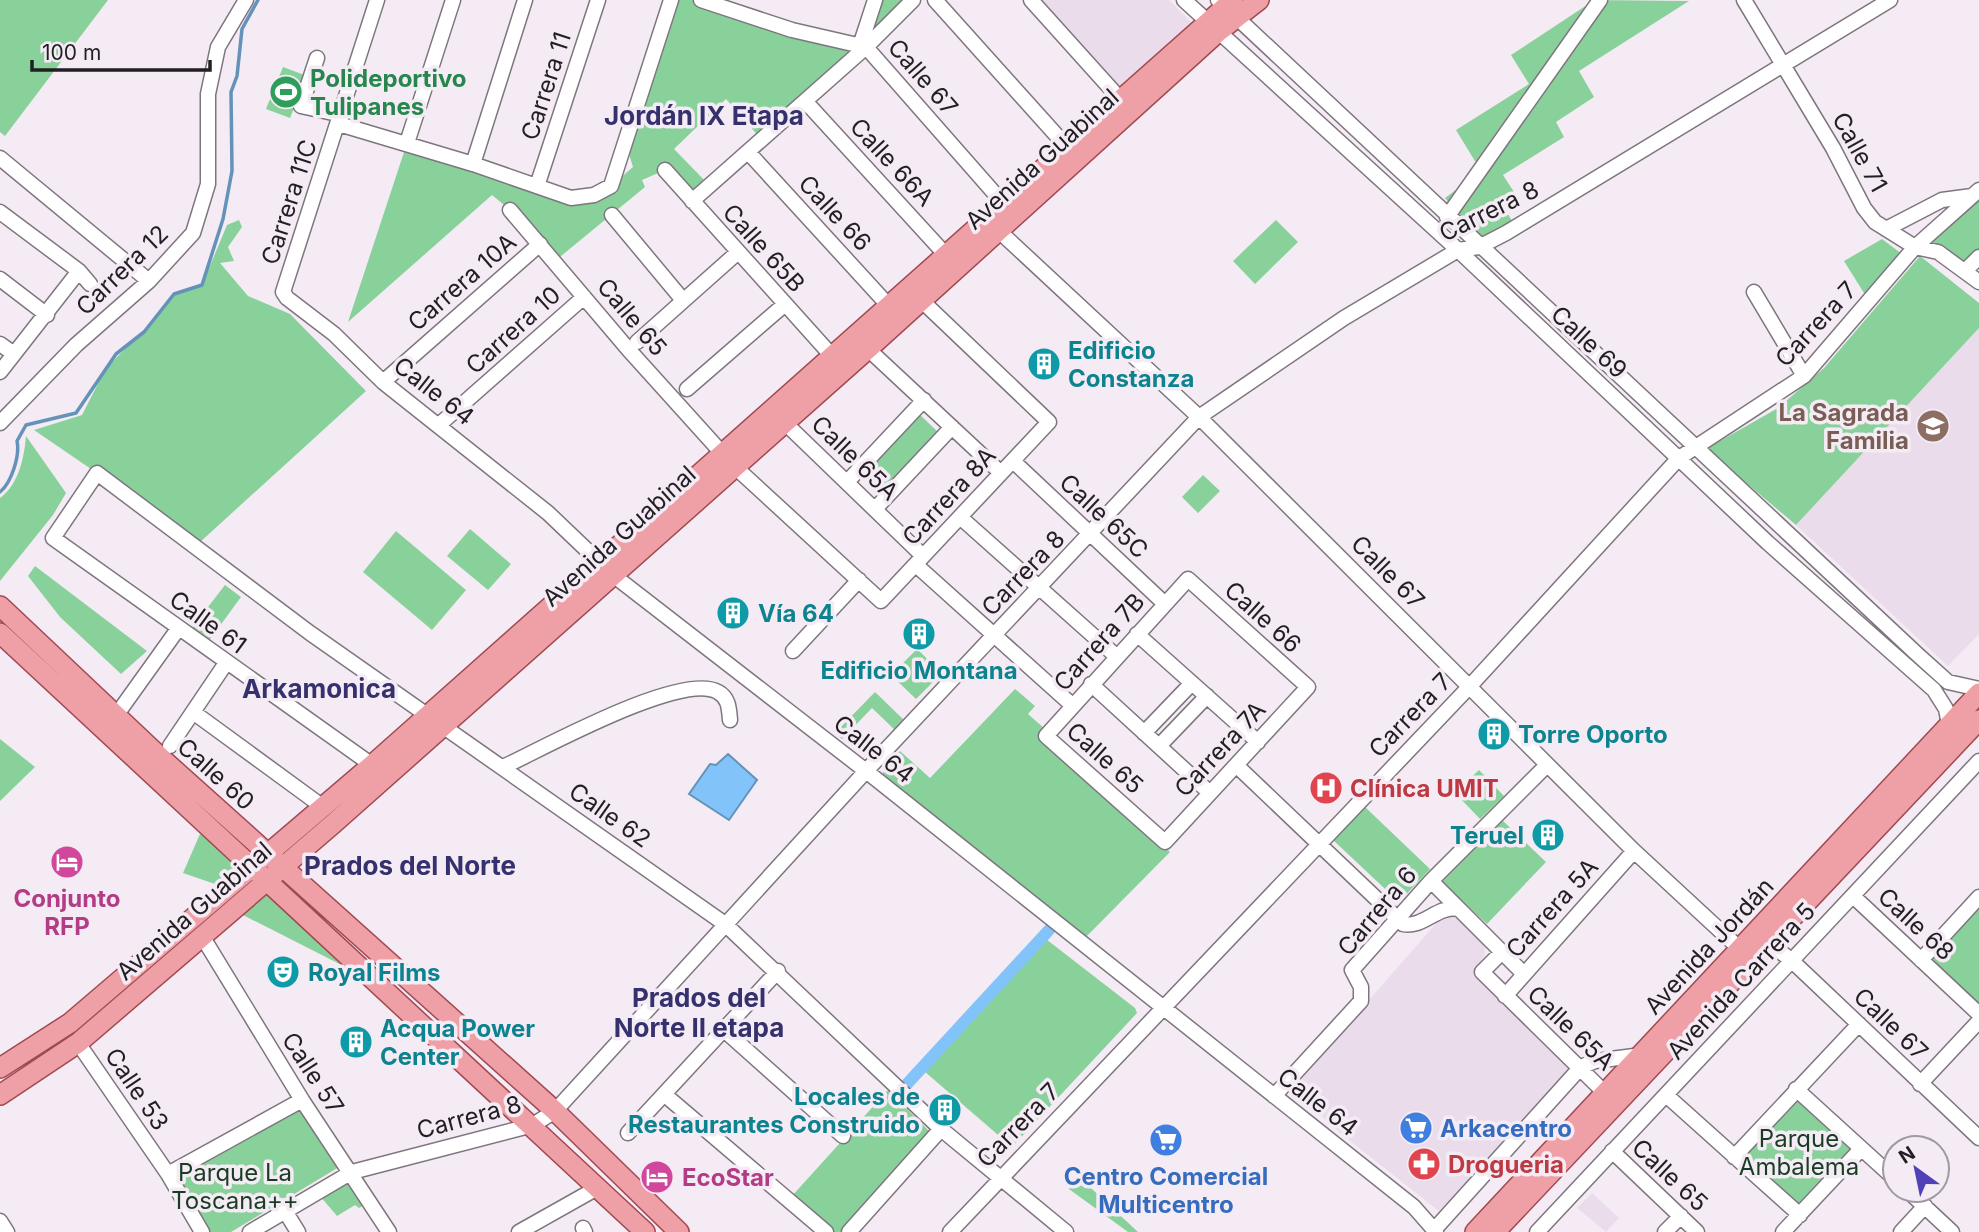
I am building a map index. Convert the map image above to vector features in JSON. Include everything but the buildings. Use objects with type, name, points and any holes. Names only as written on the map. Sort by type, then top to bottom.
[{"type":"main road","name":"Avenida Guabinal","points":[[727,459],[785,422],[999,231],[1212,27],[1227,6],[1259,0]]},
{"type":"main road","name":"Avenida Guabinal","points":[[0,1068],[69,1023],[268,867],[607,568],[727,459],[832,356],[945,254],[1121,100],[1212,27]]},
{"type":"main road","name":"Calle 60","points":[[0,607],[645,1232]]},
{"type":"main road","name":"Calle 60","points":[[0,633],[268,867],[555,1111],[679,1232]]},
{"type":"main road","name":"Avenida Jordán","points":[[1475,1232],[1979,691]]},
{"type":"main road","name":"Avenida Guabinal","points":[[0,1095],[78,1043],[202,936],[323,807],[372,765],[436,720]]},
{"type":"main road","name":"Avenida Jordán","points":[[1495,1232],[1979,720]]},
{"type":"street","name":"Carrera 12","points":[[1,419],[76,345],[149,281],[193,233],[208,184],[208,94],[218,47],[246,0]]},
{"type":"street","name":"Carrera 11C","points":[[287,298],[283,292],[377,0]]},
{"type":"street","points":[[407,143],[453,0]]},
{"type":"street","points":[[473,164],[525,0]]},
{"type":"street","name":"Carrera 11","points":[[537,186],[597,0]]},
{"type":"street","points":[[317,58],[301,106],[571,198],[594,195],[611,186],[671,0]]},
{"type":"street","name":"Calle 67","points":[[701,0],[729,5],[792,30],[863,47],[1003,203]]},
{"type":"street","points":[[863,47],[875,0]]},
{"type":"street","points":[[692,201],[805,101],[912,0]]},
{"type":"street","points":[[934,0],[1067,147]]},
{"type":"street","points":[[1031,0],[1121,100]]},
{"type":"street","name":"Calle 69","points":[[1184,0],[1458,250],[1768,542],[1934,690],[1946,709],[1949,725]]},
{"type":"street","points":[[1447,217],[1600,0]]},
{"type":"street","name":"Calle 71","points":[[1744,0],[1784,64],[1864,208],[1886,229],[1915,247],[1938,252],[1979,282]]},
{"type":"street","name":"Carrera 8","points":[[250,1232],[352,1172],[533,1125],[555,1111],[866,771],[1092,535],[1199,417],[1344,318],[1458,250],[1479,247],[1890,0]]},
{"type":"street","name":"Calle 69","points":[[1227,6],[1447,217],[1948,682],[1979,691]]},
{"type":"street","name":"Calle 66A","points":[[805,101],[945,254]]},
{"type":"street","name":"Calle 66","points":[[748,152],[888,305]]},
{"type":"street","points":[[0,158],[149,281]]},
{"type":"street","name":"Calle 65B","points":[[665,170],[832,356]]},
{"type":"street","points":[[1886,229],[1942,200],[1975,193]]},
{"type":"street","name":"Carrera 7","points":[[950,1232],[1470,685],[1679,458],[1804,376],[1915,247],[1975,193]]},
{"type":"street","name":"Calle 65","points":[[510,210],[727,459],[881,601]]},
{"type":"street","points":[[0,212],[79,271],[90,285]]},
{"type":"street","points":[[612,215],[682,299]]},
{"type":"street","name":"Calle 67","points":[[999,231],[1199,417],[1634,851],[1740,949]]},
{"type":"street","name":"Carrera 10A","points":[[383,382],[540,244]]},
{"type":"street","points":[[637,342],[682,299],[737,253]]},
{"type":"street","points":[[1966,270],[1979,257]]},
{"type":"street","points":[[0,372],[79,271]]},
{"type":"street","points":[[0,279],[47,315]]},
{"type":"street","points":[[1754,292],[1804,376]]},
{"type":"street","name":"Carrera 10","points":[[440,424],[584,297]]},
{"type":"street","name":"Calle 64","points":[[287,298],[334,334],[383,382],[440,424],[548,513],[607,568],[1414,1207],[1435,1231]]},
{"type":"street","name":"Carrera 8A","points":[[881,601],[1049,422],[921,300]]},
{"type":"street","points":[[687,389],[784,305]]},
{"type":"street","points":[[0,344],[14,354]]},
{"type":"street","points":[[868,349],[1001,473]]},
{"type":"street","points":[[846,482],[923,400]]},
{"type":"street","name":"Calle 65A","points":[[785,422],[875,509],[920,561],[994,636],[1072,705]]},
{"type":"street","points":[[875,509],[952,427]]},
{"type":"street","name":"Calle 65C","points":[[1013,461],[1165,604]]},
{"type":"street","name":"Calle 62","points":[[53,538],[97,473],[310,633],[725,924],[778,971],[941,1129],[998,1179],[1066,1232]]},
{"type":"street","points":[[960,517],[1116,656]]},
{"type":"street","name":"Calle 61","points":[[53,538],[372,765]]},
{"type":"street","name":"Calle 66","points":[[1188,579],[1308,687]]},
{"type":"street","name":"Carrera 7B","points":[[1046,736],[1188,579]]},
{"type":"street","points":[[793,651],[859,580]]},
{"type":"street","points":[[116,717],[178,629]]},
{"type":"street","points":[[1137,634],[1258,742]]},
{"type":"street","points":[[170,746],[226,663]]},
{"type":"street","points":[[1144,733],[1192,683]]},
{"type":"street","points":[[1091,684],[1210,793]]},
{"type":"street","name":"Carrera 7A","points":[[1165,842],[1308,687]]},
{"type":"street","points":[[503,767],[623,710],[669,693],[701,688],[719,692],[729,703],[730,720]]},
{"type":"street","points":[[1159,746],[1207,696]]},
{"type":"street","points":[[193,712],[323,807]]},
{"type":"street","name":"Calle 65","points":[[1046,736],[1165,842]]},
{"type":"street","name":"Avenida Carrera 5","points":[[1537,1232],[1979,761]]},
{"type":"street","name":"Carrera 6","points":[[1275,1096],[1361,1001],[1361,986],[1352,970],[1431,881],[1547,765]]},
{"type":"street","points":[[1237,766],[1398,919],[1411,925],[1441,910],[1460,909]]},
{"type":"street","name":"Carrera 5A","points":[[1505,996],[1634,851]]},
{"type":"street","name":"Calle 65A","points":[[1431,881],[1524,974]]},
{"type":"street","name":"Calle 68","points":[[1853,896],[1979,1014]]},
{"type":"street","points":[[1921,960],[1979,897]]},
{"type":"street","name":"Calle 57","points":[[202,936],[302,1100],[352,1172],[389,1232]]},
{"type":"street","name":"Calle 67","points":[[1769,943],[1791,960],[1979,1138]]},
{"type":"street","name":"Calle 65A","points":[[1502,952],[1482,972],[1606,1094]]},
{"type":"street","points":[[628,1133],[778,971]]},
{"type":"street","points":[[1920,1084],[1979,1021]]},
{"type":"street","points":[[1734,1157],[1859,1024]]},
{"type":"street","points":[[724,1030],[843,1136]]},
{"type":"street","name":"Calle 53","points":[[78,1043],[168,1174],[202,1232]]},
{"type":"street","name":"Avenida Carrera 5","points":[[1581,1067],[1595,1061],[1642,1055]]},
{"type":"street","points":[[1435,1231],[1581,1067]]},
{"type":"street","points":[[1796,1089],[1881,1167]]},
{"type":"street","points":[[665,1094],[826,1232]]},
{"type":"street","points":[[1666,1095],[1800,1214]]},
{"type":"street","points":[[168,1174],[302,1100]]},
{"type":"street","points":[[849,1232],[941,1129]]},
{"type":"street","points":[[1783,1232],[1861,1149]]},
{"type":"street","name":"Calle 65","points":[[1612,1152],[1698,1232]]},
{"type":"street","points":[[519,1232],[599,1187]]},
{"type":"street","points":[[1923,1204],[1952,1232]]},
{"type":"street","points":[[1901,1232],[1925,1206]]},
{"type":"street","points":[[285,1211],[298,1232]]},
{"type":"street","points":[[1665,1232],[1681,1216]]},
{"type":"street","points":[[0,1221],[7,1232]]},
{"type":"shaded area","points":[[1036,0],[1169,0],[1194,25],[1118,94]]},
{"type":"shaded area","name":"La Sagrada Familia","points":[[1979,328],[1979,634],[1948,666],[1796,525]]},
{"type":"shaded area","name":"Arkacentro","points":[[1452,916],[1463,921],[1484,942],[1485,955],[1474,970],[1573,1069],[1439,1211],[1345,1137],[1291,1089],[1441,918]]},
{"type":"shaded area","points":[[1592,1193],[1619,1218],[1606,1232],[1577,1208]]},
{"type":"green space","points":[[0,0],[108,0],[5,136],[0,132]]},
{"type":"green space","points":[[671,0],[701,0],[860,46],[875,0],[913,0],[761,139],[726,99],[674,149],[710,186],[692,201],[665,170],[642,180],[645,187],[555,261],[510,210],[492,195],[348,322],[407,143],[571,198],[611,186],[633,167],[626,144]]},
{"type":"green space","points":[[1589,0],[1689,1],[1579,71],[1594,97],[1556,122],[1564,137],[1503,175],[1514,192],[1501,202],[1512,221],[1479,243],[1445,198],[1481,171],[1456,130],[1529,84],[1511,55],[1590,3]]},
{"type":"green space","name":"Polideportivo Tulipanes","points":[[283,67],[307,76],[290,118],[266,109]]},
{"type":"green space","points":[[1979,194],[1979,253],[1967,264],[1926,241]]},
{"type":"green space","points":[[239,220],[242,227],[228,247],[234,261],[220,263],[248,296],[290,314],[366,391],[199,543],[34,430],[82,415],[106,368],[154,320],[174,294],[202,285],[227,225]]},
{"type":"green space","points":[[1276,220],[1298,242],[1255,284],[1233,261]]},
{"type":"green space","points":[[1882,239],[1906,257],[1869,301],[1844,261]]},
{"type":"green space","points":[[1920,256],[1979,303],[1979,328],[1796,525],[1706,449],[1778,408],[1824,368]]},
{"type":"green space","points":[[916,411],[939,433],[881,494],[858,472]]},
{"type":"green space","points":[[26,436],[66,493],[53,515],[0,581],[0,498],[16,478],[22,462]]},
{"type":"green space","points":[[1203,475],[1220,491],[1198,513],[1182,497]]},
{"type":"green space","points":[[470,529],[511,564],[488,590],[447,556]]},
{"type":"green space","points":[[396,531],[466,590],[432,630],[363,572]]},
{"type":"green space","points":[[35,566],[147,651],[121,674],[60,617],[28,576]]},
{"type":"green space","points":[[225,585],[241,597],[208,642],[191,629]]},
{"type":"green space","points":[[917,649],[942,673],[916,699],[891,675]]},
{"type":"green space","points":[[1015,689],[1035,706],[1028,714],[1045,729],[1041,737],[1170,852],[1084,939],[882,774],[900,751],[930,778]]},
{"type":"green space","points":[[875,692],[906,722],[897,732],[872,708],[842,739],[835,733]]},
{"type":"green space","points":[[0,739],[35,767],[0,801]]},
{"type":"green space","points":[[1479,770],[1504,796],[1480,819],[1455,793]]},
{"type":"green space","points":[[1365,807],[1430,869],[1399,902],[1333,840]]},
{"type":"green space","points":[[1502,820],[1546,862],[1487,924],[1442,882]]},
{"type":"green space","points":[[200,834],[241,862],[215,884],[183,873]]},
{"type":"green space","points":[[270,888],[369,979],[239,913]]},
{"type":"green space","points":[[1979,897],[1979,1014],[1921,960]]},
{"type":"green space","points":[[1042,936],[1135,1008],[1137,1013],[1012,1147],[924,1071]]},
{"type":"green space","points":[[888,1090],[930,1132],[841,1232],[832,1232],[791,1197]]},
{"type":"green space","name":"Parque Ambalema","points":[[1796,1094],[1857,1149],[1801,1210],[1740,1157]]},
{"type":"green space","name":"Parque La Toscana++","points":[[302,1107],[339,1167],[231,1232],[206,1232],[175,1177]]},
{"type":"green space","points":[[1077,1175],[1138,1232],[1128,1232],[1069,1189]]},
{"type":"green space","points":[[349,1178],[366,1204],[359,1208],[355,1205],[337,1216],[320,1196]]},
{"type":"water","points":[[728,754],[757,780],[729,820],[689,794],[710,764],[716,765]]},
{"type":"waterway","points":[[0,492],[14,468],[17,441],[26,425],[76,413],[116,354],[144,332],[174,294],[202,285],[223,219],[232,171],[231,92],[237,76],[242,29],[258,0]]},
{"type":"waterway","points":[[906,1085],[1049,930]]},
{"type":"place","name":"Polideportivo Tulipanes","points":[[286,92]]},
{"type":"place","name":"Edificio Constanza","points":[[1044,364]]},
{"type":"place","name":"La Sagrada Familia","points":[[1933,426]]},
{"type":"place","name":"Vía 64","points":[[733,613]]},
{"type":"place","name":"Edificio Montana","points":[[919,634]]},
{"type":"place","name":"Torre Oporto","points":[[1494,734]]},
{"type":"place","name":"Clínica UMIT","points":[[1326,788]]},
{"type":"place","name":"Teruel","points":[[1548,835]]},
{"type":"place","name":"Conjunto RFP","points":[[67,862]]},
{"type":"place","name":"Royal Films","points":[[283,972]]},
{"type":"place","name":"Acqua Power Center","points":[[356,1042]]},
{"type":"place","name":"Locales de Restaurantes Construido","points":[[945,1110]]},
{"type":"place","name":"Arkacentro","points":[[1416,1128]]},
{"type":"place","name":"Centro Comercial Multicentro","points":[[1166,1140]]},
{"type":"place","name":"Drogueria","points":[[1424,1164]]},
{"type":"place","name":"EcoStar","points":[[657,1177]]},
{"type":"district","name":"Jordán IX Etapa","points":[[704,115]]},
{"type":"district","name":"Arkamonica","points":[[319,688]]},
{"type":"district","name":"Prados del Norte","points":[[410,865]]},
{"type":"district","name":"Prados del Norte II etapa","points":[[699,1012]]}]
